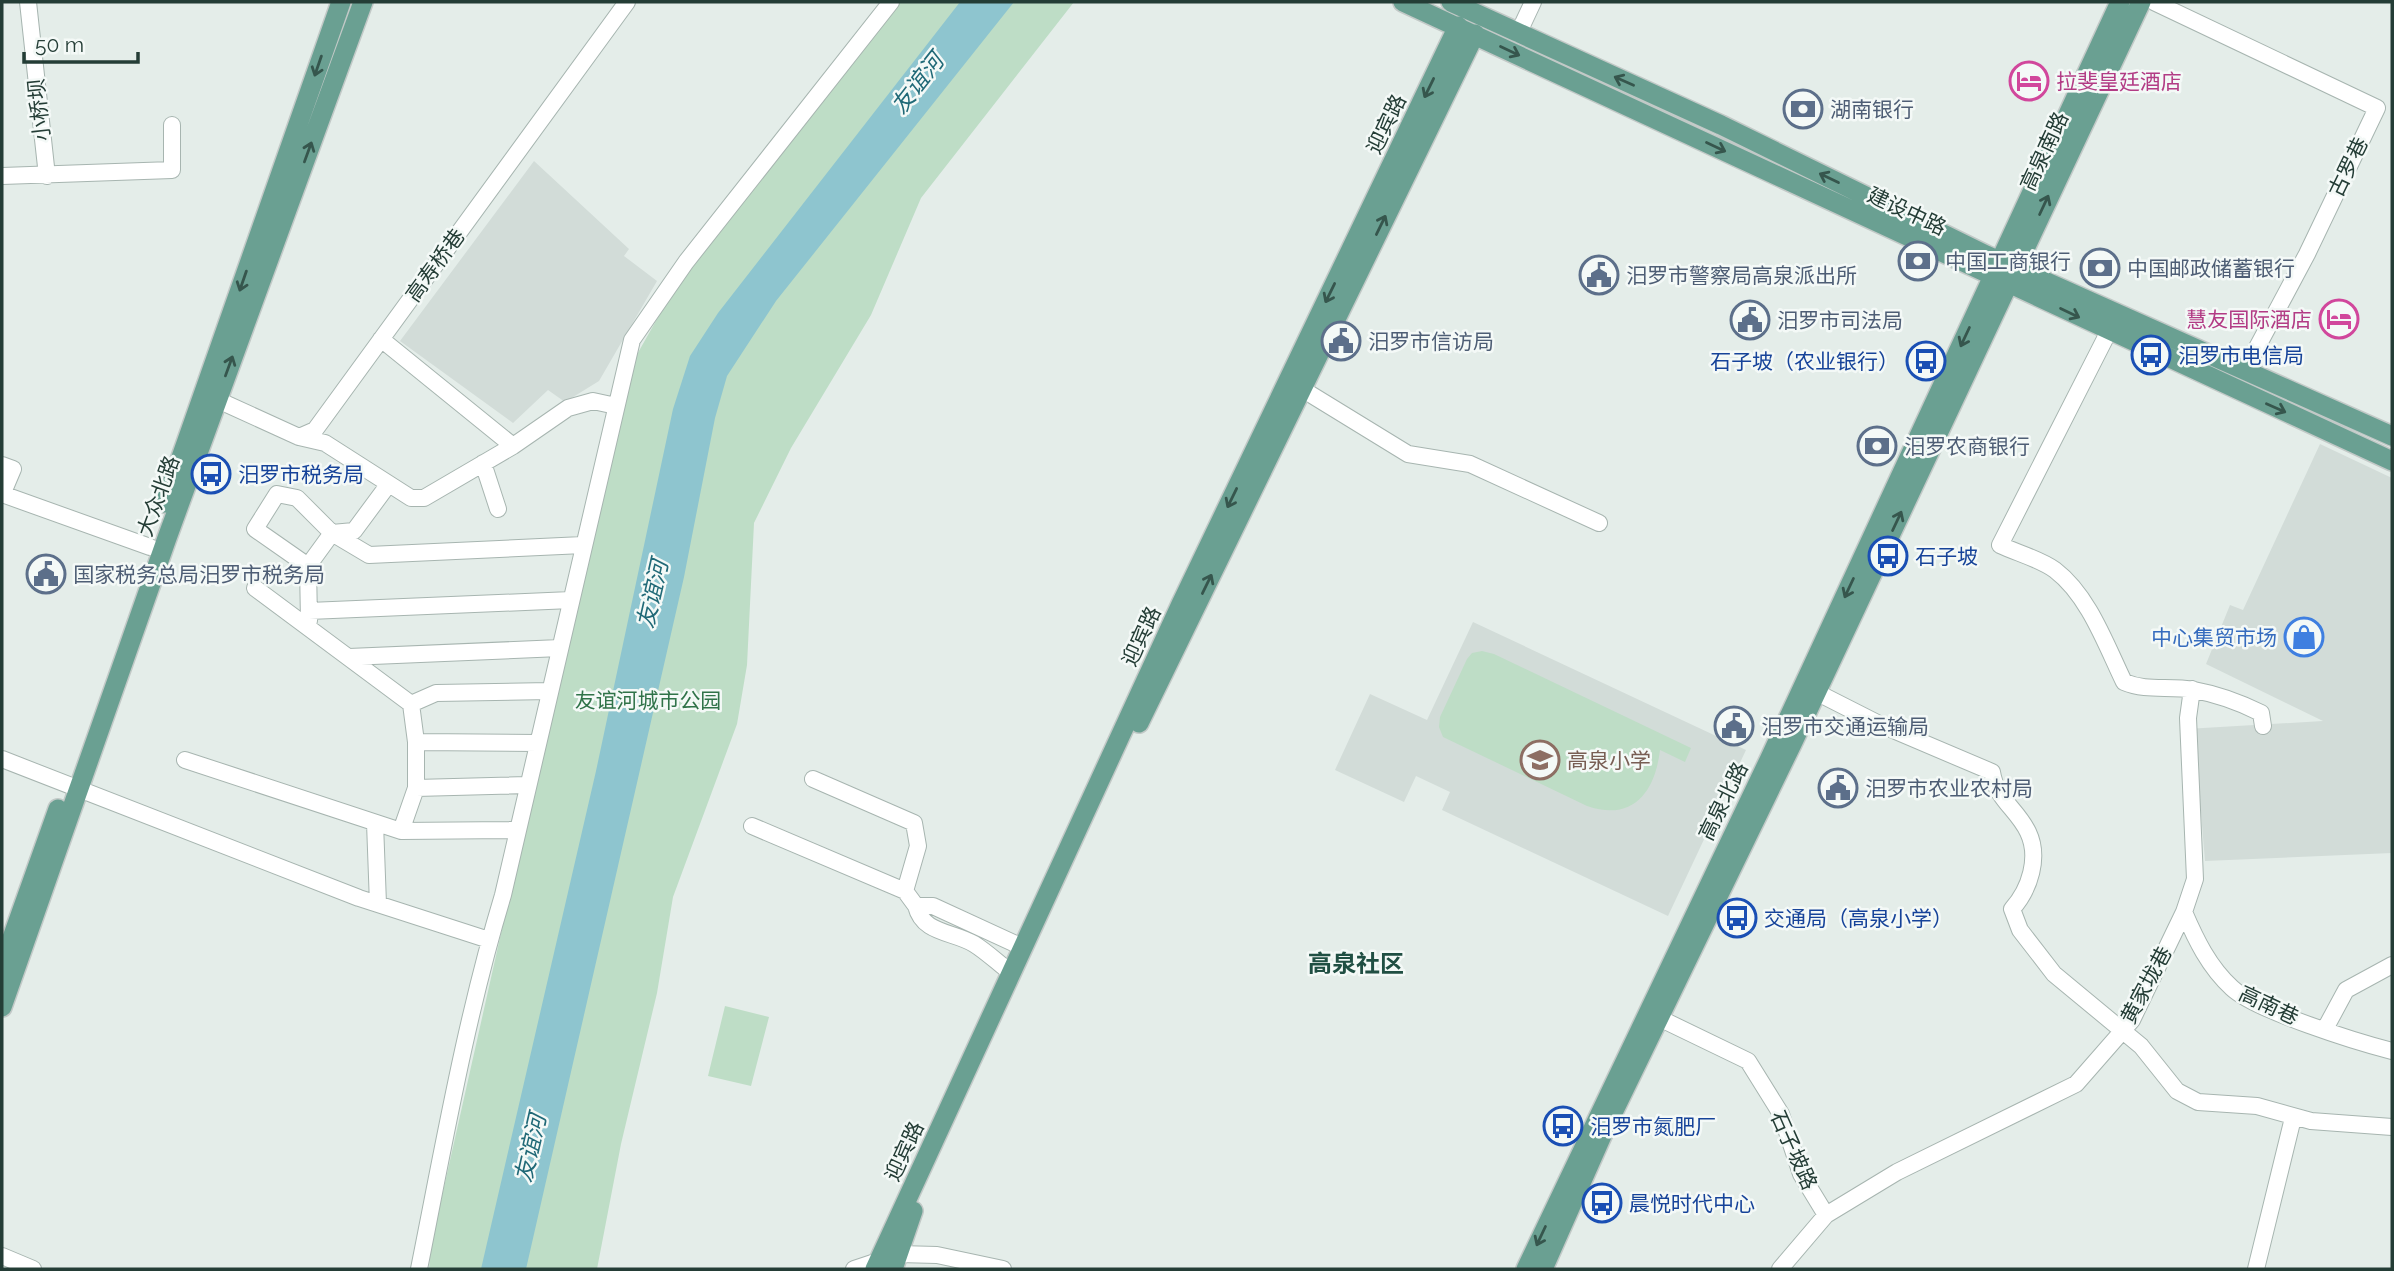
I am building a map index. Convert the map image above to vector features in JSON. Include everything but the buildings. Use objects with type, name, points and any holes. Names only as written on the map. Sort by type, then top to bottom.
[{"type":"main road","name":"大众北路","points":[[2,966],[73,786],[210,397],[341,2]]},
{"type":"main road","name":"大众北路","points":[[2,1007],[150,547],[363,2]]},
{"type":"main road","name":"建设中路","points":[[1403,2],[2005,271],[2245,370],[2392,436]]},
{"type":"main road","name":"建设中路","points":[[1451,2],[1721,125],[2005,271],[2109,331],[2392,461]]},
{"type":"main road","name":"高泉南路","points":[[2005,271],[2120,2]]},
{"type":"main road","name":"高泉南路","points":[[2005,271],[2141,2]]},
{"type":"main road","name":"迎宾路","points":[[886,1265],[1054,900],[1302,389],[1466,30]]},
{"type":"main road","name":"迎宾路","points":[[886,1265],[1010,972],[1186,592],[1466,30]]},
{"type":"main road","name":"高泉北路","points":[[1543,1269],[1605,1129],[1816,692],[2005,271]]},
{"type":"main road","name":"高泉北路","points":[[1525,1269],[2005,271]]},
{"type":"street","name":"小桥坝","points":[[28,2],[47,176]]},
{"type":"street","name":"高寿桥巷","points":[[299,437],[315,430],[627,2]]},
{"type":"street","points":[[419,1269],[450,1111],[489,940],[518,830],[632,340],[686,262],[891,2]]},
{"type":"street","points":[[1518,33],[1533,2]]},
{"type":"street","name":"古罗巷","points":[[2154,2],[2376,108],[2307,254],[2245,370]]},
{"type":"street","points":[[2,176],[172,170],[172,125]]},
{"type":"street","points":[[2109,331],[2000,545],[2054,569],[2076,593],[2096,624],[2124,682],[2142,689],[2192,689],[2261,713],[2263,726]]},
{"type":"street","points":[[381,340],[513,446]]},
{"type":"street","points":[[1302,389],[1408,454],[1471,464],[1599,523]]},
{"type":"street","points":[[210,397],[299,437],[325,443],[411,498],[424,498],[513,446],[568,408],[593,401],[616,405]]},
{"type":"street","points":[[483,463],[498,509]]},
{"type":"street","points":[[2,465],[13,470],[2,494],[150,547]]},
{"type":"street","points":[[309,619],[308,566],[332,533],[354,531],[388,485]]},
{"type":"street","points":[[308,566],[255,530],[277,494],[297,498],[332,533],[369,555],[583,545]]},
{"type":"street","points":[[255,588],[309,619],[349,657],[411,704],[416,742],[416,788],[401,831]]},
{"type":"street","points":[[309,619],[571,600]]},
{"type":"street","points":[[349,657],[560,648]]},
{"type":"street","name":"黄家垅巷","points":[[1780,1269],[1826,1215],[1897,1172],[2076,1084],[2132,1020],[2184,912],[2195,879],[2188,718],[2192,689]]},
{"type":"street","points":[[411,704],[436,694],[550,691]]},
{"type":"street","points":[[1816,692],[1879,724],[1992,772],[1994,786],[2028,832],[2033,856],[2030,879],[2022,898],[2012,909],[2020,930],[2054,974],[2141,1046],[2177,1091],[2198,1102],[2257,1106],[2293,1118],[2354,1126],[2392,1127]]},
{"type":"street","points":[[416,742],[538,743]]},
{"type":"street","points":[[2,759],[378,904],[489,940]]},
{"type":"street","points":[[185,760],[401,831],[518,830]]},
{"type":"street","points":[[813,779],[914,823],[918,846],[905,891]]},
{"type":"street","points":[[416,788],[528,785]]},
{"type":"street","points":[[375,823],[378,904]]},
{"type":"street","points":[[752,826],[905,891],[925,925],[973,944],[1010,972]]},
{"type":"street","points":[[916,906],[933,906],[1022,947]]},
{"type":"street","name":"高南巷","points":[[2184,912],[2199,948],[2234,990],[2262,1006],[2392,1051]]},
{"type":"street","points":[[2325,1029],[2346,990],[2392,965]]},
{"type":"street","name":"石子坡路","points":[[1659,1018],[1748,1061],[1781,1114],[1801,1174],[1826,1215]]},
{"type":"street","points":[[2256,1269],[2293,1118]]},
{"type":"street","points":[[886,1265],[937,1255],[1003,1269]]},
{"type":"street","points":[[2,1256],[33,1269]]},
{"type":"street","points":[[854,1269],[938,1262],[979,1269]]},
{"type":"shaded area","points":[[534,161],[629,249],[624,256],[657,281],[599,381],[565,402],[548,390],[513,423],[400,341]]},
{"type":"shaded area","name":"中心集贸市场","points":[[2320,444],[2392,478],[2392,853],[2205,861],[2201,813],[2186,812],[2186,729],[2323,721],[2206,664],[2230,605],[2243,610]]},
{"type":"shaded area","name":"高泉小学","points":[[1473,622],[1746,750],[1668,916],[1442,810],[1450,792],[1416,776],[1404,802],[1335,770],[1370,694],[1427,720]]},
{"type":"green space","name":"友谊河城市公园","points":[[900,2],[1074,2],[921,198],[871,315],[791,448],[754,523],[747,665],[737,724],[673,897],[657,993],[621,1144],[597,1269],[429,1269],[431,1245],[595,515],[635,358],[674,289]]},
{"type":"green space","points":[[1482,651],[1494,654],[1691,748],[1685,762],[1660,750],[1653,779],[1639,800],[1617,810],[1603,810],[1587,806],[1443,737],[1439,727],[1440,717],[1467,659],[1472,653]]},
{"type":"green space","points":[[725,1006],[769,1017],[751,1086],[708,1076]]},
{"type":"water","name":"友谊河","points":[[960,2],[1014,2],[776,301],[727,376],[715,418],[684,577],[526,1269],[481,1269],[596,771],[673,409],[690,356],[718,313]]},
{"type":"place","name":"拉斐皇廷酒店","points":[[2029,81]]},
{"type":"place","name":"湖南银行","points":[[1803,109]]},
{"type":"place","name":"中国工商银行","points":[[1918,261]]},
{"type":"place","name":"中国邮政储蓄银行","points":[[2100,268]]},
{"type":"place","name":"汨罗市警察局高泉派出所","points":[[1599,275]]},
{"type":"place","name":"慧友国际酒店","points":[[2339,319]]},
{"type":"place","name":"汨罗市司法局","points":[[1750,320]]},
{"type":"place","name":"汨罗市信访局","points":[[1341,341]]},
{"type":"place","name":"汨罗市电信局","points":[[2151,355]]},
{"type":"place","name":"石子坡（农业银行）","points":[[1926,361]]},
{"type":"place","name":"汨罗农商银行","points":[[1877,446]]},
{"type":"place","name":"汨罗市税务局","points":[[211,474]]},
{"type":"place","name":"石子坡","points":[[1888,556]]},
{"type":"place","name":"国家税务总局汨罗市税务局","points":[[46,574]]},
{"type":"place","name":"中心集贸市场","points":[[2304,637]]},
{"type":"place","name":"汨罗市交通运输局","points":[[1734,726]]},
{"type":"place","name":"高泉小学","points":[[1540,760]]},
{"type":"place","name":"汨罗市农业农村局","points":[[1838,788]]},
{"type":"place","name":"交通局（高泉小学）","points":[[1737,918]]},
{"type":"place","name":"汨罗市氮肥厂","points":[[1563,1126]]},
{"type":"place","name":"晨悦时代中心","points":[[1602,1203]]},
{"type":"district","name":"高泉社区","points":[[1356,963]]}]
